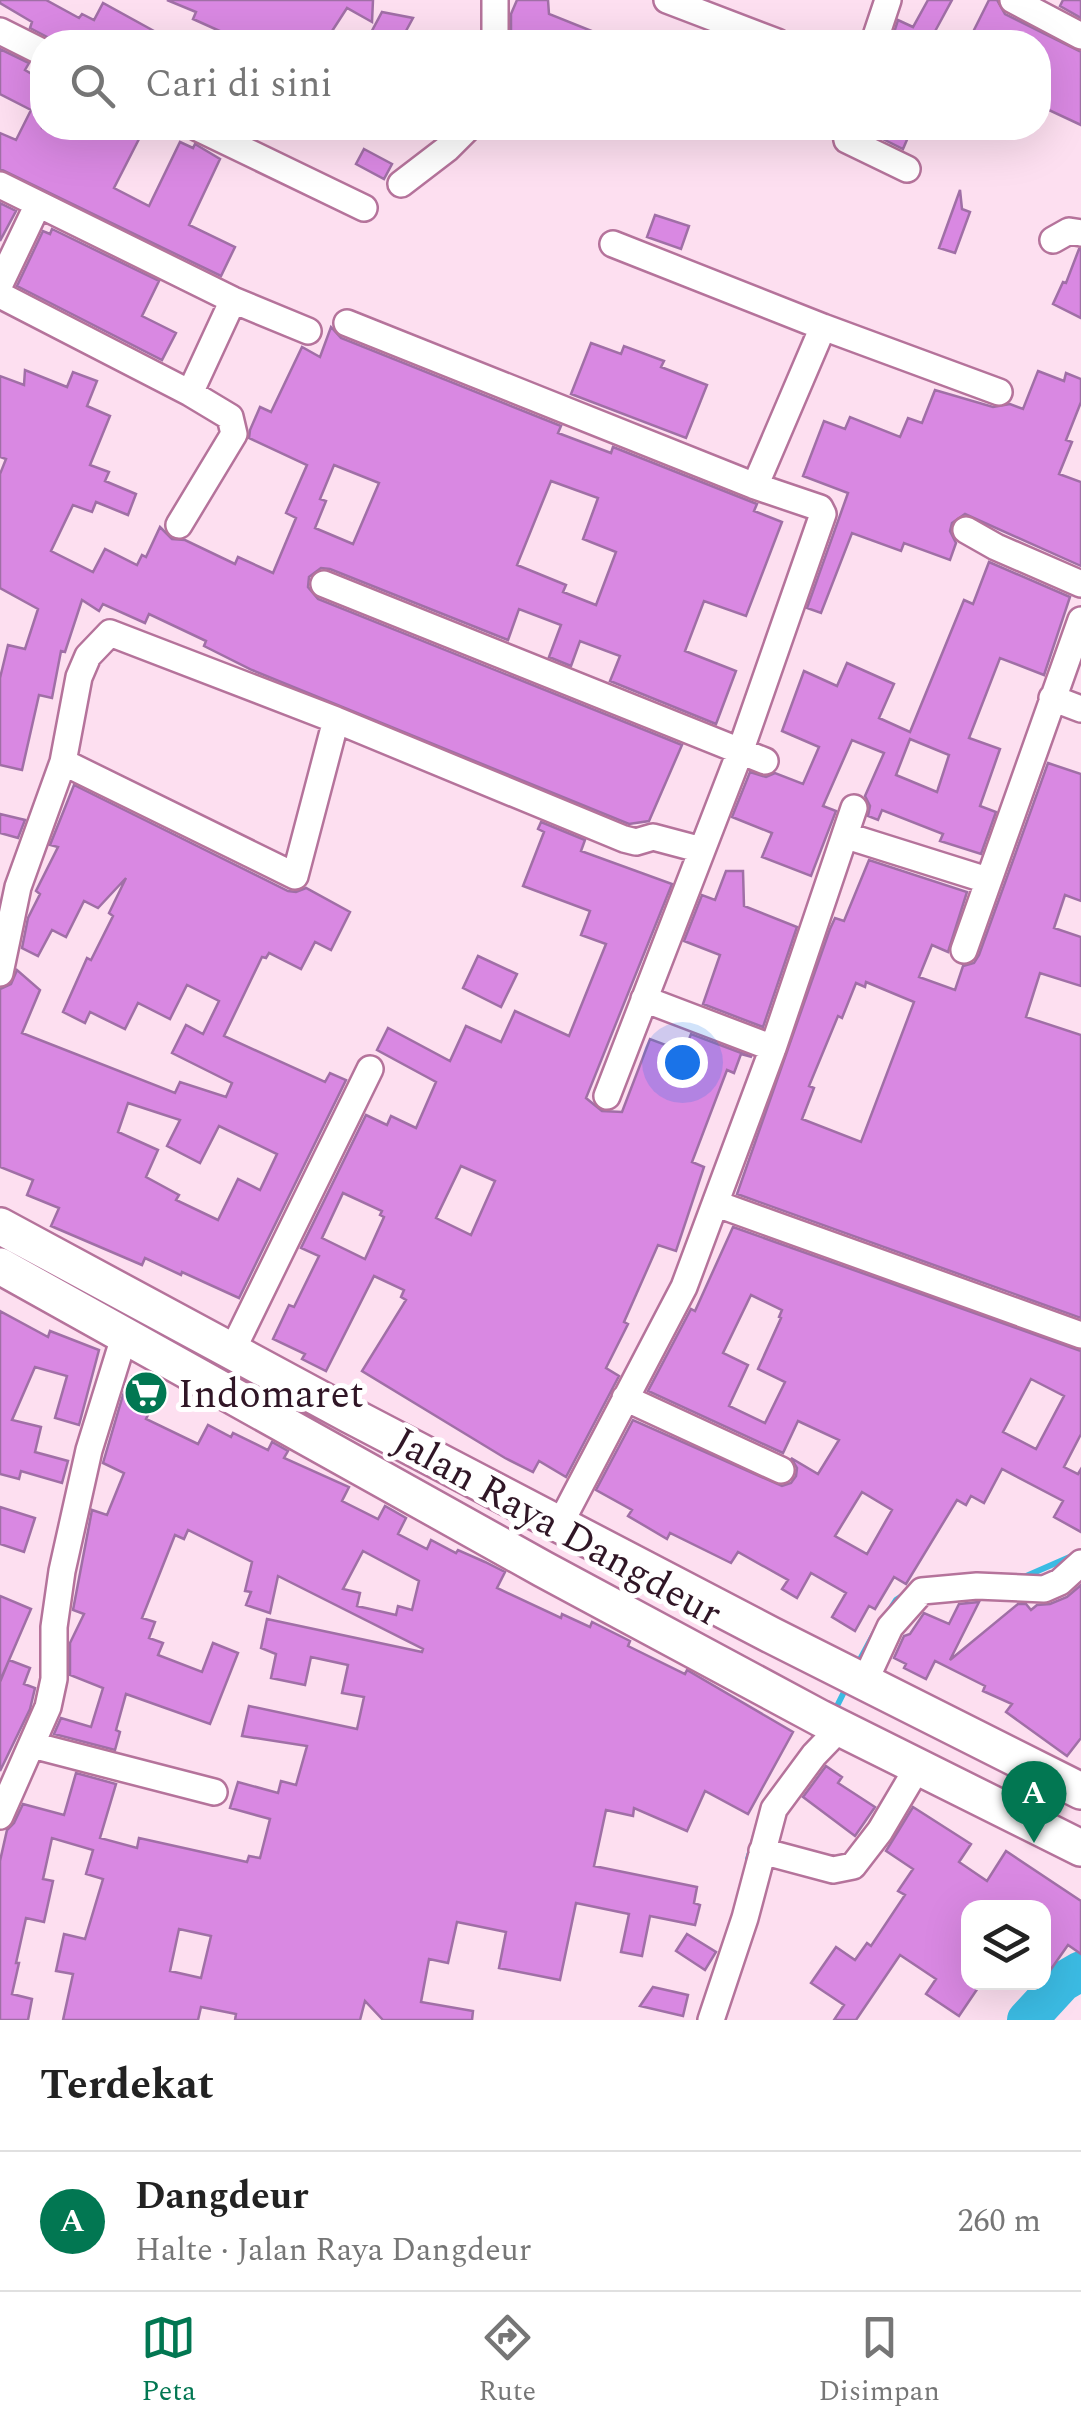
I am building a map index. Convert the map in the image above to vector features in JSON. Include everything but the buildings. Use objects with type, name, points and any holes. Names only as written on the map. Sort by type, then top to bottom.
[{"type":"highway","name":"Jalan Raya Dangdeur","points":[[0,1226],[560,1524],[1081,1791]]},
{"type":"highway","name":"Jalan Raya Dangdeur","points":[[0,1266],[543,1569],[832,1724],[1081,1848]]},
{"type":"street","points":[[495,0],[495,30]]},
{"type":"street","points":[[667,0],[746,30]]},
{"type":"street","points":[[878,30],[888,0]]},
{"type":"street","points":[[1013,0],[1081,36]]},
{"type":"street","points":[[0,31],[30,46]]},
{"type":"street","points":[[223,140],[364,208]]},
{"type":"street","points":[[400,184],[458,140]]},
{"type":"street","points":[[847,140],[907,169]]},
{"type":"street","points":[[0,185],[233,300],[308,331]]},
{"type":"street","points":[[0,284],[38,204]]},
{"type":"street","points":[[1053,240],[1069,231],[1081,233]]},
{"type":"street","points":[[613,244],[998,392]]},
{"type":"street","points":[[0,295],[190,392],[230,417],[234,434],[179,525]]},
{"type":"street","points":[[190,392],[233,300]]},
{"type":"street","points":[[348,322],[754,486],[820,508],[823,514],[740,752],[608,1096]]},
{"type":"street","points":[[754,486],[822,327]]},
{"type":"street","points":[[966,530],[1081,584]]},
{"type":"street","points":[[324,584],[765,762]]},
{"type":"street","points":[[964,950],[1081,620]]},
{"type":"street","points":[[0,972],[18,887],[62,762],[80,676],[88,656],[110,633],[336,720],[624,839],[636,842],[653,836],[702,850]]},
{"type":"street","points":[[1052,698],[1081,709]]},
{"type":"street","points":[[62,762],[295,876],[336,720]]},
{"type":"street","points":[[560,1524],[684,1288],[773,1048],[854,808]]},
{"type":"street","points":[[847,836],[988,880]]},
{"type":"street","points":[[644,999],[773,1048]]},
{"type":"street","points":[[232,1350],[370,1069]]},
{"type":"street","points":[[717,1204],[1081,1335]]},
{"type":"street","points":[[0,1816],[48,1708],[54,1679],[54,1627],[62,1571],[89,1450],[125,1334]]},
{"type":"street","points":[[625,1398],[781,1470]]},
{"type":"street","points":[[855,1676],[922,1591],[959,1586],[1044,1589],[1060,1582],[1081,1563]]},
{"type":"street","points":[[710,2020],[745,1918],[774,1809],[832,1724]]},
{"type":"street","points":[[32,1745],[214,1792]]},
{"type":"street","points":[[762,1851],[834,1870],[853,1866],[880,1831],[919,1766]]},
{"type":"waterway","points":[[1024,1577],[1072,1556]]},
{"type":"waterway","points":[[887,1614],[905,1594]]},
{"type":"waterway","points":[[857,1665],[877,1628]]},
{"type":"waterway","points":[[835,1710],[847,1686]]},
{"type":"waterway","points":[[748,1859],[757,1829]]},
{"type":"waterway","points":[[1027,2020],[1062,1982],[1081,1971]]},
{"type":"place","name":"Indomaret","points":[[146,1393]]},
{"type":"place","name":"Dangdeur","points":[[1034,1843]]}]
